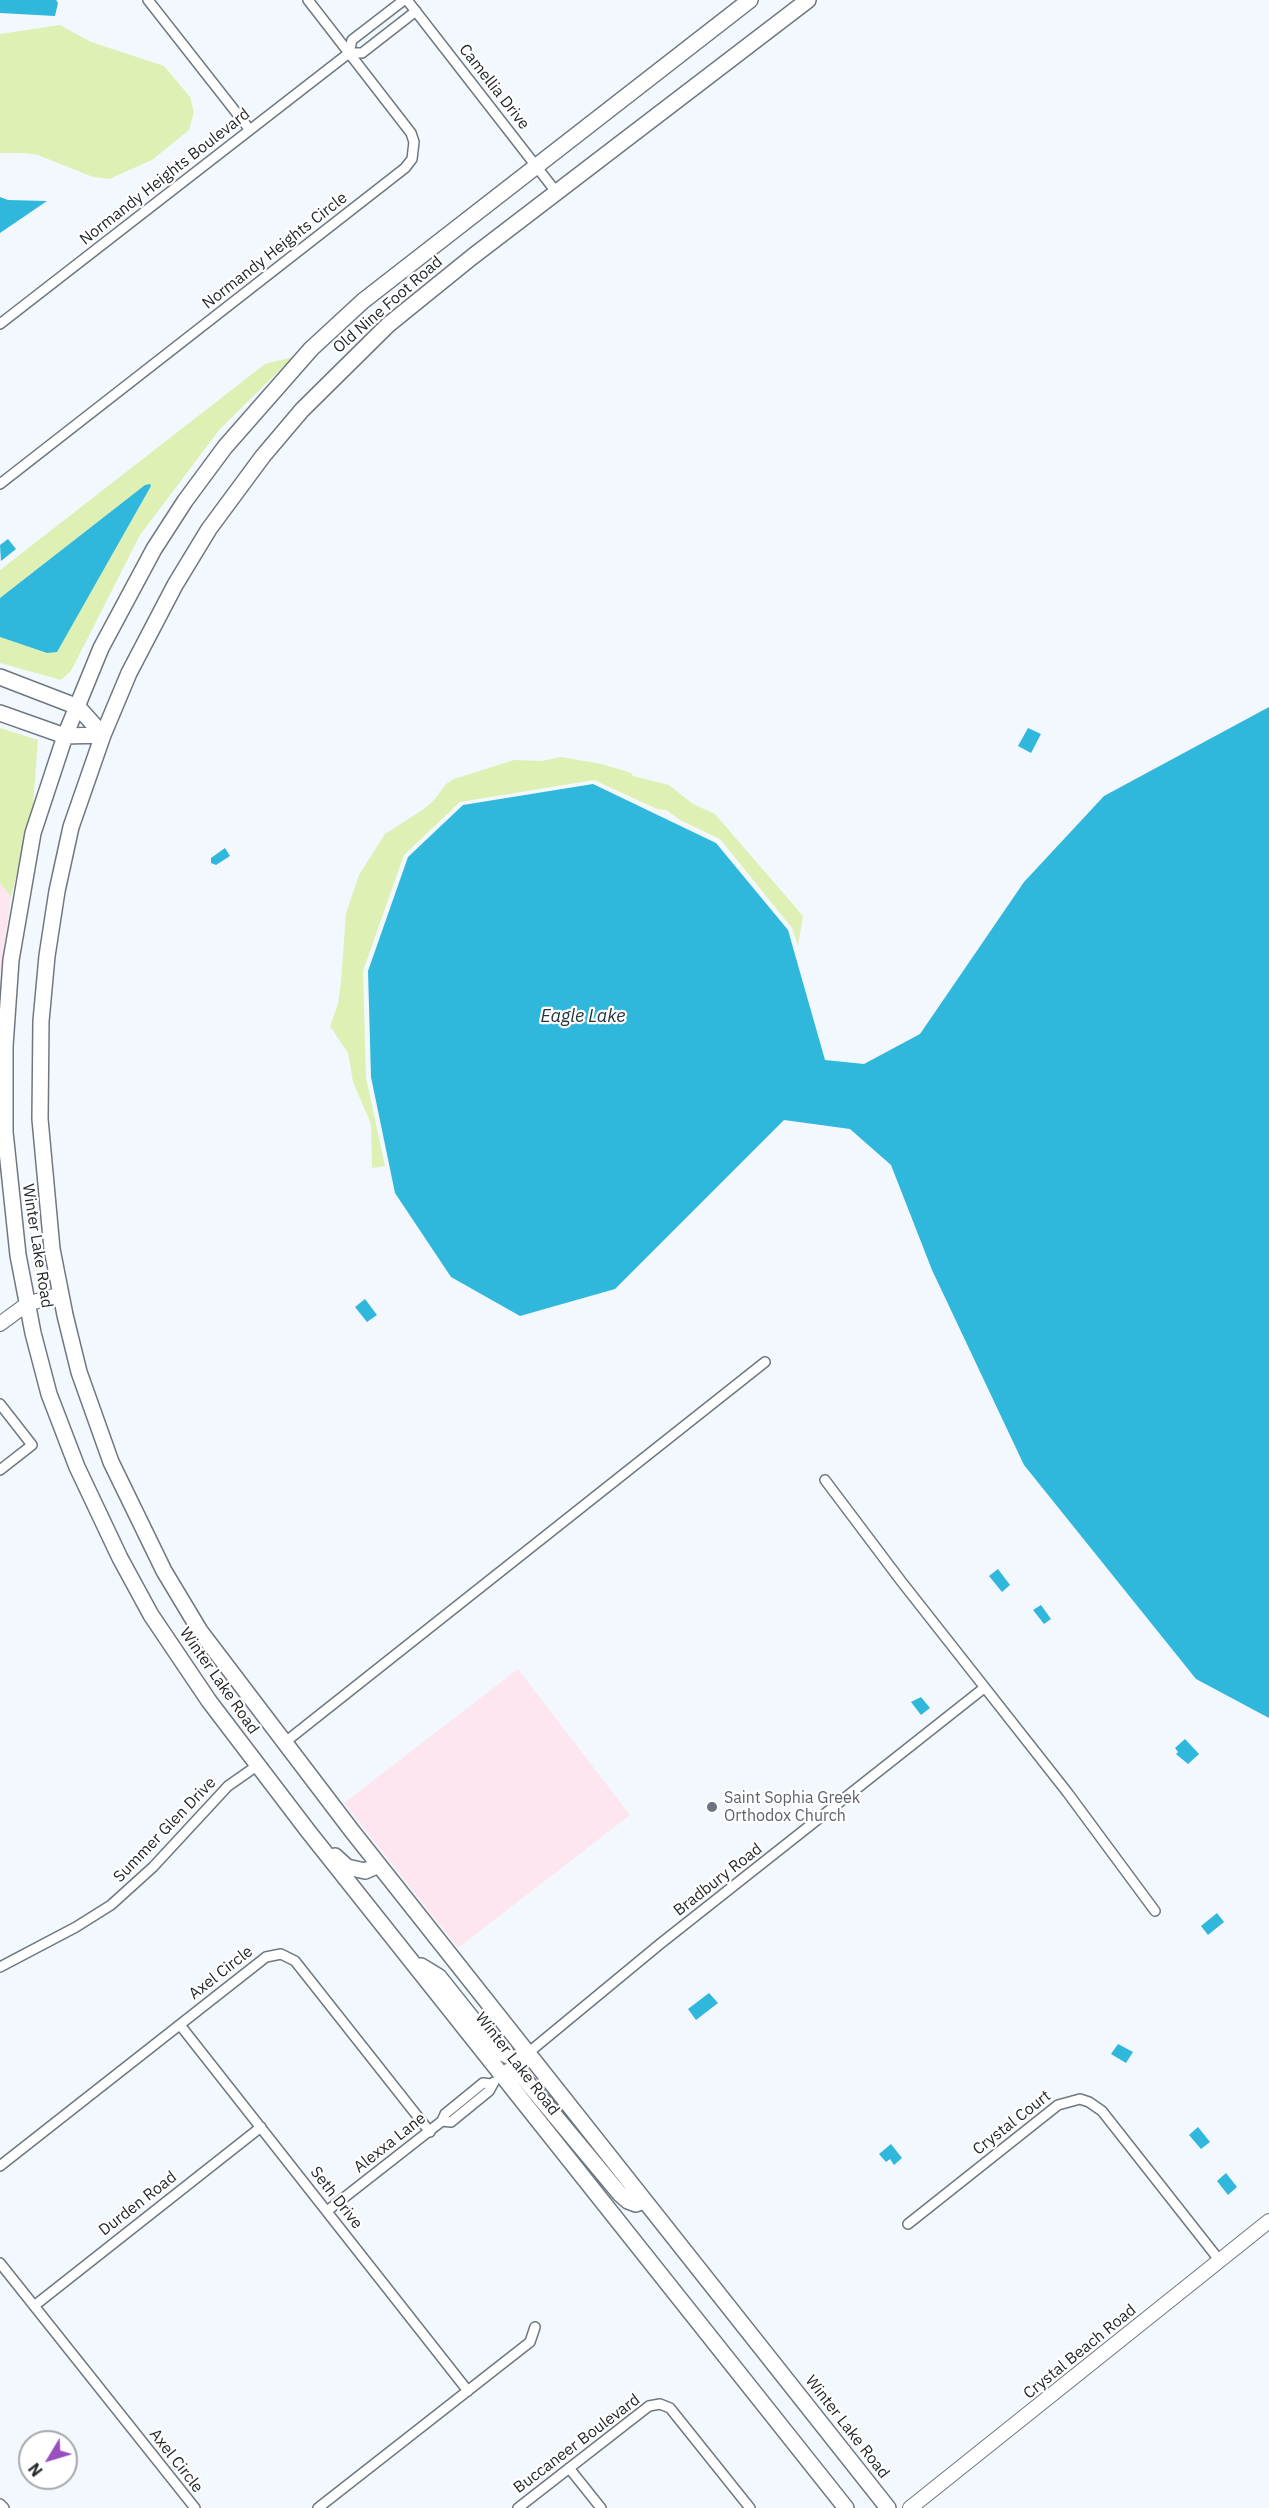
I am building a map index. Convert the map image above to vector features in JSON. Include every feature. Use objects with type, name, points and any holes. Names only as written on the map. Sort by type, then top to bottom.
[{"type":"main road","name":"Old Nine Foot Road","points":[[78,707],[101,648],[154,549],[185,501],[225,447],[311,349],[363,301],[750,0]]},
{"type":"main road","name":"Old Nine Foot Road","points":[[103,735],[144,643],[191,556],[232,496],[282,432],[330,381],[388,325],[808,0]]},
{"type":"main road","points":[[0,677],[78,707],[103,735]]},
{"type":"main road","name":"Winter Lake Road","points":[[78,707],[65,736],[33,833],[17,917],[7,1003],[4,1089],[7,1164],[15,1237],[27,1304],[39,1356],[54,1405],[77,1467],[120,1558],[151,1615],[209,1701],[412,1962],[497,2080],[846,2508]]},
{"type":"main road","points":[[0,713],[65,736],[103,735]]},
{"type":"main road","name":"Winter Lake Road","points":[[103,735],[81,796],[63,859],[51,923],[43,999],[40,1076],[41,1130],[48,1216],[61,1294],[79,1372],[111,1462],[159,1561],[200,1631],[379,1865],[888,2508]]},
{"type":"main road","points":[[283,1798],[347,1867],[365,1871],[379,1865]]},
{"type":"main road","points":[[412,1962],[439,1977],[498,2051],[516,2060],[528,2054]]},
{"type":"main road","points":[[497,2080],[509,2071],[520,2075],[620,2194],[636,2204],[645,2201]]},
{"type":"street","points":[[148,0],[250,130]]},
{"type":"street","name":"Normandy Heights Circle","points":[[0,484],[405,168],[412,159],[415,150],[411,133],[308,0]]},
{"type":"street","name":"Normandy Heights Boulevard","points":[[349,53],[352,40],[405,0]]},
{"type":"street","name":"Camellia Drive","points":[[405,0],[416,11],[557,193]]},
{"type":"street","name":"Normandy Heights Boulevard","points":[[0,324],[349,53],[362,53],[416,11]]},
{"type":"street","points":[[0,1324],[27,1304],[61,1294]]},
{"type":"street","points":[[284,1743],[765,1362]]},
{"type":"street","points":[[0,1404],[32,1445],[0,1470]]},
{"type":"street","points":[[825,1480],[984,1688],[1067,1792],[1155,1911]]},
{"type":"street","name":"Bradbury Road","points":[[528,2054],[660,1944],[984,1688]]},
{"type":"street","name":"Summer Glen Drive","points":[[0,1967],[76,1927],[111,1905],[153,1867],[228,1786],[258,1765]]},
{"type":"street","name":"Axel Circle","points":[[0,2166],[266,1957],[281,1954],[295,1961],[430,2132]]},
{"type":"street","name":"Seth Drive","points":[[180,2025],[468,2391]]},
{"type":"street","name":"Alexxa Lane","points":[[327,2211],[430,2132],[442,2121],[445,2114],[483,2083],[497,2080]]},
{"type":"street","name":"Crystal Court","points":[[909,2224],[1058,2105],[1080,2099],[1102,2111],[1220,2261]]},
{"type":"street","name":"Durden Road","points":[[34,2306],[261,2127]]},
{"type":"street","name":"Crystal Beach Road","points":[[910,2508],[1269,2221]]},
{"type":"street","name":"Axel Circle","points":[[0,2263],[195,2508]]},
{"type":"street","points":[[318,2508],[530,2342],[535,2327]]},
{"type":"street","name":"Buccaneer Boulevard","points":[[518,2508],[649,2406],[660,2404],[670,2408],[750,2508]]},
{"type":"street","points":[[569,2468],[601,2508]]},
{"type":"street","points":[[0,2504],[4,2508]]},
{"type":"shaded area","points":[[0,883],[11,897],[0,976]]},
{"type":"shaded area","points":[[518,1669],[630,1815],[458,1948],[344,1803]]},
{"type":"green space","points":[[60,25],[91,42],[164,66],[190,97],[194,112],[189,130],[152,160],[109,179],[93,177],[38,155],[0,153],[0,34]]},
{"type":"green space","points":[[293,357],[220,429],[140,535],[71,671],[61,680],[0,663],[0,637],[47,653],[57,651],[151,486],[145,485],[0,598],[0,570],[265,364]]},
{"type":"green space","points":[[0,728],[38,740],[33,806],[11,897],[0,883]]},
{"type":"green space","points":[[561,757],[602,764],[631,773],[633,776],[669,785],[693,804],[715,814],[803,916],[798,946],[792,928],[720,839],[680,820],[666,810],[657,809],[594,780],[460,802],[404,855],[363,971],[366,1078],[385,1166],[372,1168],[371,1124],[353,1082],[348,1053],[330,1026],[338,1004],[346,913],[359,875],[385,834],[424,809],[446,784],[454,779],[514,760],[542,761]]},
{"type":"water","points":[[0,0],[56,0],[58,3],[55,16],[0,13]]},
{"type":"water","points":[[0,197],[8,200],[47,201],[0,233]]},
{"type":"water","points":[[150,484],[151,486],[57,652],[47,653],[0,637],[0,598],[145,485]]},
{"type":"water","points":[[8,539],[16,549],[1,561],[0,545]]},
{"type":"water","name":"Eagle Lake","points":[[1269,707],[1269,1718],[1196,1679],[1024,1465],[932,1270],[891,1165],[850,1129],[784,1120],[615,1289],[520,1316],[451,1277],[395,1193],[371,1077],[368,971],[408,857],[463,805],[593,784],[716,843],[788,930],[825,1060],[864,1064],[920,1034],[1024,882],[1104,796]]},
{"type":"water","points":[[1028,728],[1041,734],[1031,753],[1018,746]]},
{"type":"water","points":[[225,848],[230,856],[216,865],[211,863],[211,858]]},
{"type":"water","points":[[365,1299],[377,1315],[367,1322],[355,1307]]},
{"type":"water","points":[[998,1569],[1010,1585],[1002,1592],[989,1576]]},
{"type":"water","points":[[1041,1605],[1051,1619],[1044,1624],[1033,1610]]},
{"type":"water","points":[[921,1697],[930,1708],[921,1715],[911,1702]]},
{"type":"water","points":[[1185,1739],[1199,1754],[1188,1764],[1176,1754],[1178,1752],[1175,1748]]},
{"type":"water","points":[[1217,1913],[1224,1922],[1208,1935],[1201,1926]]},
{"type":"water","points":[[709,1993],[718,2003],[696,2020],[688,2009]]},
{"type":"water","points":[[1118,2044],[1133,2052],[1126,2063],[1111,2054]]},
{"type":"water","points":[[1198,2127],[1210,2142],[1201,2149],[1189,2135]]},
{"type":"water","points":[[891,2144],[902,2158],[894,2165],[890,2159],[886,2162],[879,2154]]},
{"type":"water","points":[[1226,2173],[1237,2187],[1228,2195],[1217,2181]]},
{"type":"place","name":"Saint Sophia Greek Orthodox Church","points":[[712,1807]]}]
